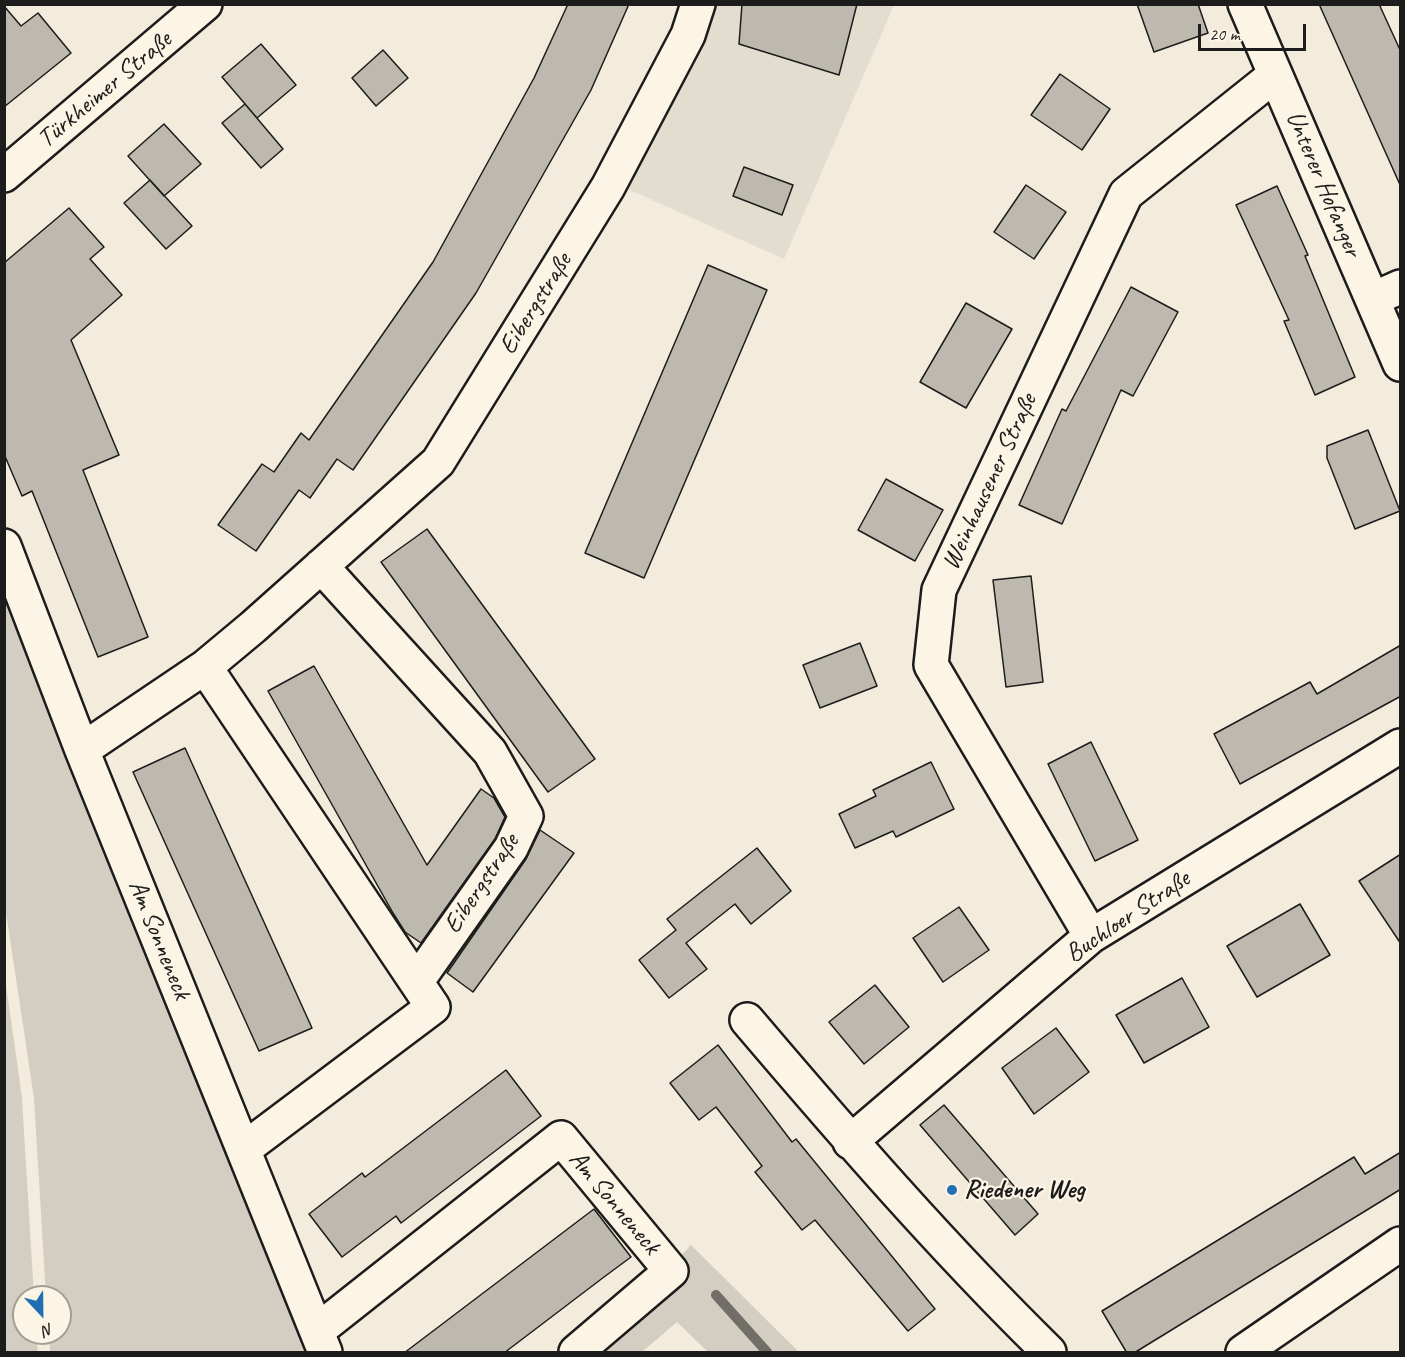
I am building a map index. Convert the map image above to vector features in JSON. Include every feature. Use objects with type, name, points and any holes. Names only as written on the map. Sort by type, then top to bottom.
[{"type":"street","name":"Türkheimer Straße","points":[[4,175],[205,4]]},
{"type":"street","name":"Eibergstraße","points":[[82,750],[205,667],[438,462],[608,188],[688,34],[698,4]]},
{"type":"street","name":"Unterer Hofanger","points":[[1245,4],[1275,75],[1387,293],[1401,364]]},
{"type":"street","name":"Weinhausener Straße","points":[[1091,936],[931,665],[939,590],[1126,194],[1275,75]]},
{"type":"street","name":"Am Sonneneck","points":[[4,546],[82,750],[321,1342],[561,1138],[671,1271],[576,1353]]},
{"type":"street","name":"Eibergstraße","points":[[321,566],[490,752],[526,816],[511,848],[417,981]]},
{"type":"street","points":[[205,667],[433,1007],[244,1149]]},
{"type":"street","name":"Buchloer Straße","points":[[850,1142],[1091,936],[1401,746]]},
{"type":"street","points":[[747,1020],[850,1142],[978,1283],[1049,1353]]},
{"type":"street","points":[[1243,1353],[1401,1244]]},
{"type":"shaded area","points":[[710,5],[894,5],[784,259],[623,187]]},
{"type":"shaded area","points":[[4,566],[319,1352],[50,1352],[50,1345],[72,1345],[72,1285],[45,1285],[34,1098],[5,906]]},
{"type":"shaded area","points":[[5,978],[22,1098],[33,1285],[12,1285],[12,1345],[37,1345],[38,1352],[5,1352]]},
{"type":"shaded area","points":[[691,1245],[799,1352],[708,1352],[677,1322],[642,1352],[588,1352]]},
{"type":"building","points":[[568,4],[629,4],[591,90],[476,293],[353,470],[337,459],[310,498],[299,490],[256,551],[218,525],[262,464],[274,472],[301,433],[309,440],[433,262],[534,78]]},
{"type":"building","points":[[742,4],[857,4],[839,75],[739,44]]},
{"type":"building","points":[[1137,4],[1198,4],[1208,33],[1154,52]]},
{"type":"building","points":[[1319,4],[1379,4],[1401,52],[1401,187]]},
{"type":"building","points":[[4,6],[21,26],[38,13],[71,53],[4,107]]},
{"type":"building","points":[[261,44],[296,85],[257,118],[222,77]]},
{"type":"building","points":[[383,50],[408,78],[376,106],[352,78]]},
{"type":"building","points":[[1060,74],[1110,109],[1082,150],[1031,115]]},
{"type":"building","points":[[245,104],[283,149],[261,168],[222,123]]},
{"type":"building","points":[[164,124],[201,164],[164,196],[128,156]]},
{"type":"building","points":[[744,167],[793,185],[782,215],[733,196]]},
{"type":"building","points":[[150,180],[192,226],[166,249],[124,203]]},
{"type":"building","points":[[1026,185],[1066,212],[1034,259],[994,232]]},
{"type":"building","points":[[1277,186],[1308,255],[1305,256],[1355,377],[1315,395],[1284,321],[1289,320],[1236,205]]},
{"type":"building","points":[[69,208],[104,247],[90,259],[122,295],[71,340],[119,455],[83,470],[148,637],[98,657],[32,491],[22,496],[4,454],[4,263]]},
{"type":"building","points":[[708,265],[767,290],[644,578],[585,553]]},
{"type":"building","points":[[1131,287],[1178,312],[1133,396],[1121,390],[1062,524],[1019,505],[1062,409],[1066,411]]},
{"type":"building","points":[[966,303],[1012,329],[966,408],[920,382]]},
{"type":"building","points":[[1368,430],[1400,511],[1355,529],[1327,458],[1327,446]]},
{"type":"building","points":[[886,479],[943,510],[915,561],[858,530]]},
{"type":"building","points":[[427,529],[595,759],[548,792],[381,562]]},
{"type":"building","points":[[1031,576],[1043,682],[1006,687],[993,580]]},
{"type":"building","points":[[860,643],[877,686],[820,708],[803,665]]},
{"type":"building","points":[[1401,645],[1401,696],[1240,784],[1214,734],[1310,682],[1317,694]]},
{"type":"building","points":[[314,666],[427,865],[481,789],[494,798],[505,817],[495,839],[421,943],[405,932],[393,913],[268,691]]},
{"type":"building","points":[[1091,742],[1138,840],[1095,861],[1048,764]]},
{"type":"building","points":[[185,748],[312,1028],[259,1051],[133,772]]},
{"type":"building","points":[[931,762],[954,809],[896,837],[893,831],[855,848],[839,814],[876,796],[873,790]]},
{"type":"building","points":[[540,830],[574,853],[473,992],[447,973],[526,859]]},
{"type":"building","points":[[757,848],[791,891],[751,924],[735,904],[686,943],[707,969],[669,998],[639,960],[676,930],[667,919]]},
{"type":"building","points":[[1401,854],[1401,944],[1359,881]]},
{"type":"building","points":[[1300,904],[1330,955],[1257,997],[1227,946]]},
{"type":"building","points":[[959,907],[989,950],[943,982],[913,938]]},
{"type":"building","points":[[1182,978],[1209,1027],[1144,1063],[1116,1015]]},
{"type":"building","points":[[875,985],[909,1027],[864,1064],[829,1022]]},
{"type":"building","points":[[1056,1028],[1089,1072],[1034,1114],[1002,1068]]},
{"type":"building","points":[[718,1045],[792,1142],[796,1139],[935,1309],[908,1331],[815,1220],[802,1230],[755,1172],[762,1166],[716,1107],[699,1120],[670,1083]]},
{"type":"building","points":[[506,1070],[541,1116],[401,1223],[396,1216],[342,1257],[309,1214],[362,1173],[365,1177]]},
{"type":"building","points":[[944,1105],[1038,1214],[1015,1235],[920,1125]]},
{"type":"building","points":[[1401,1152],[1401,1189],[1134,1353],[1127,1353],[1102,1311],[1354,1157],[1365,1174]]},
{"type":"building","points":[[594,1209],[631,1257],[504,1353],[404,1353]]},
{"type":"waterway","points":[[716,1295],[767,1352]]},
{"type":"place","name":"Riedener Weg","points":[[952,1190]]}]
